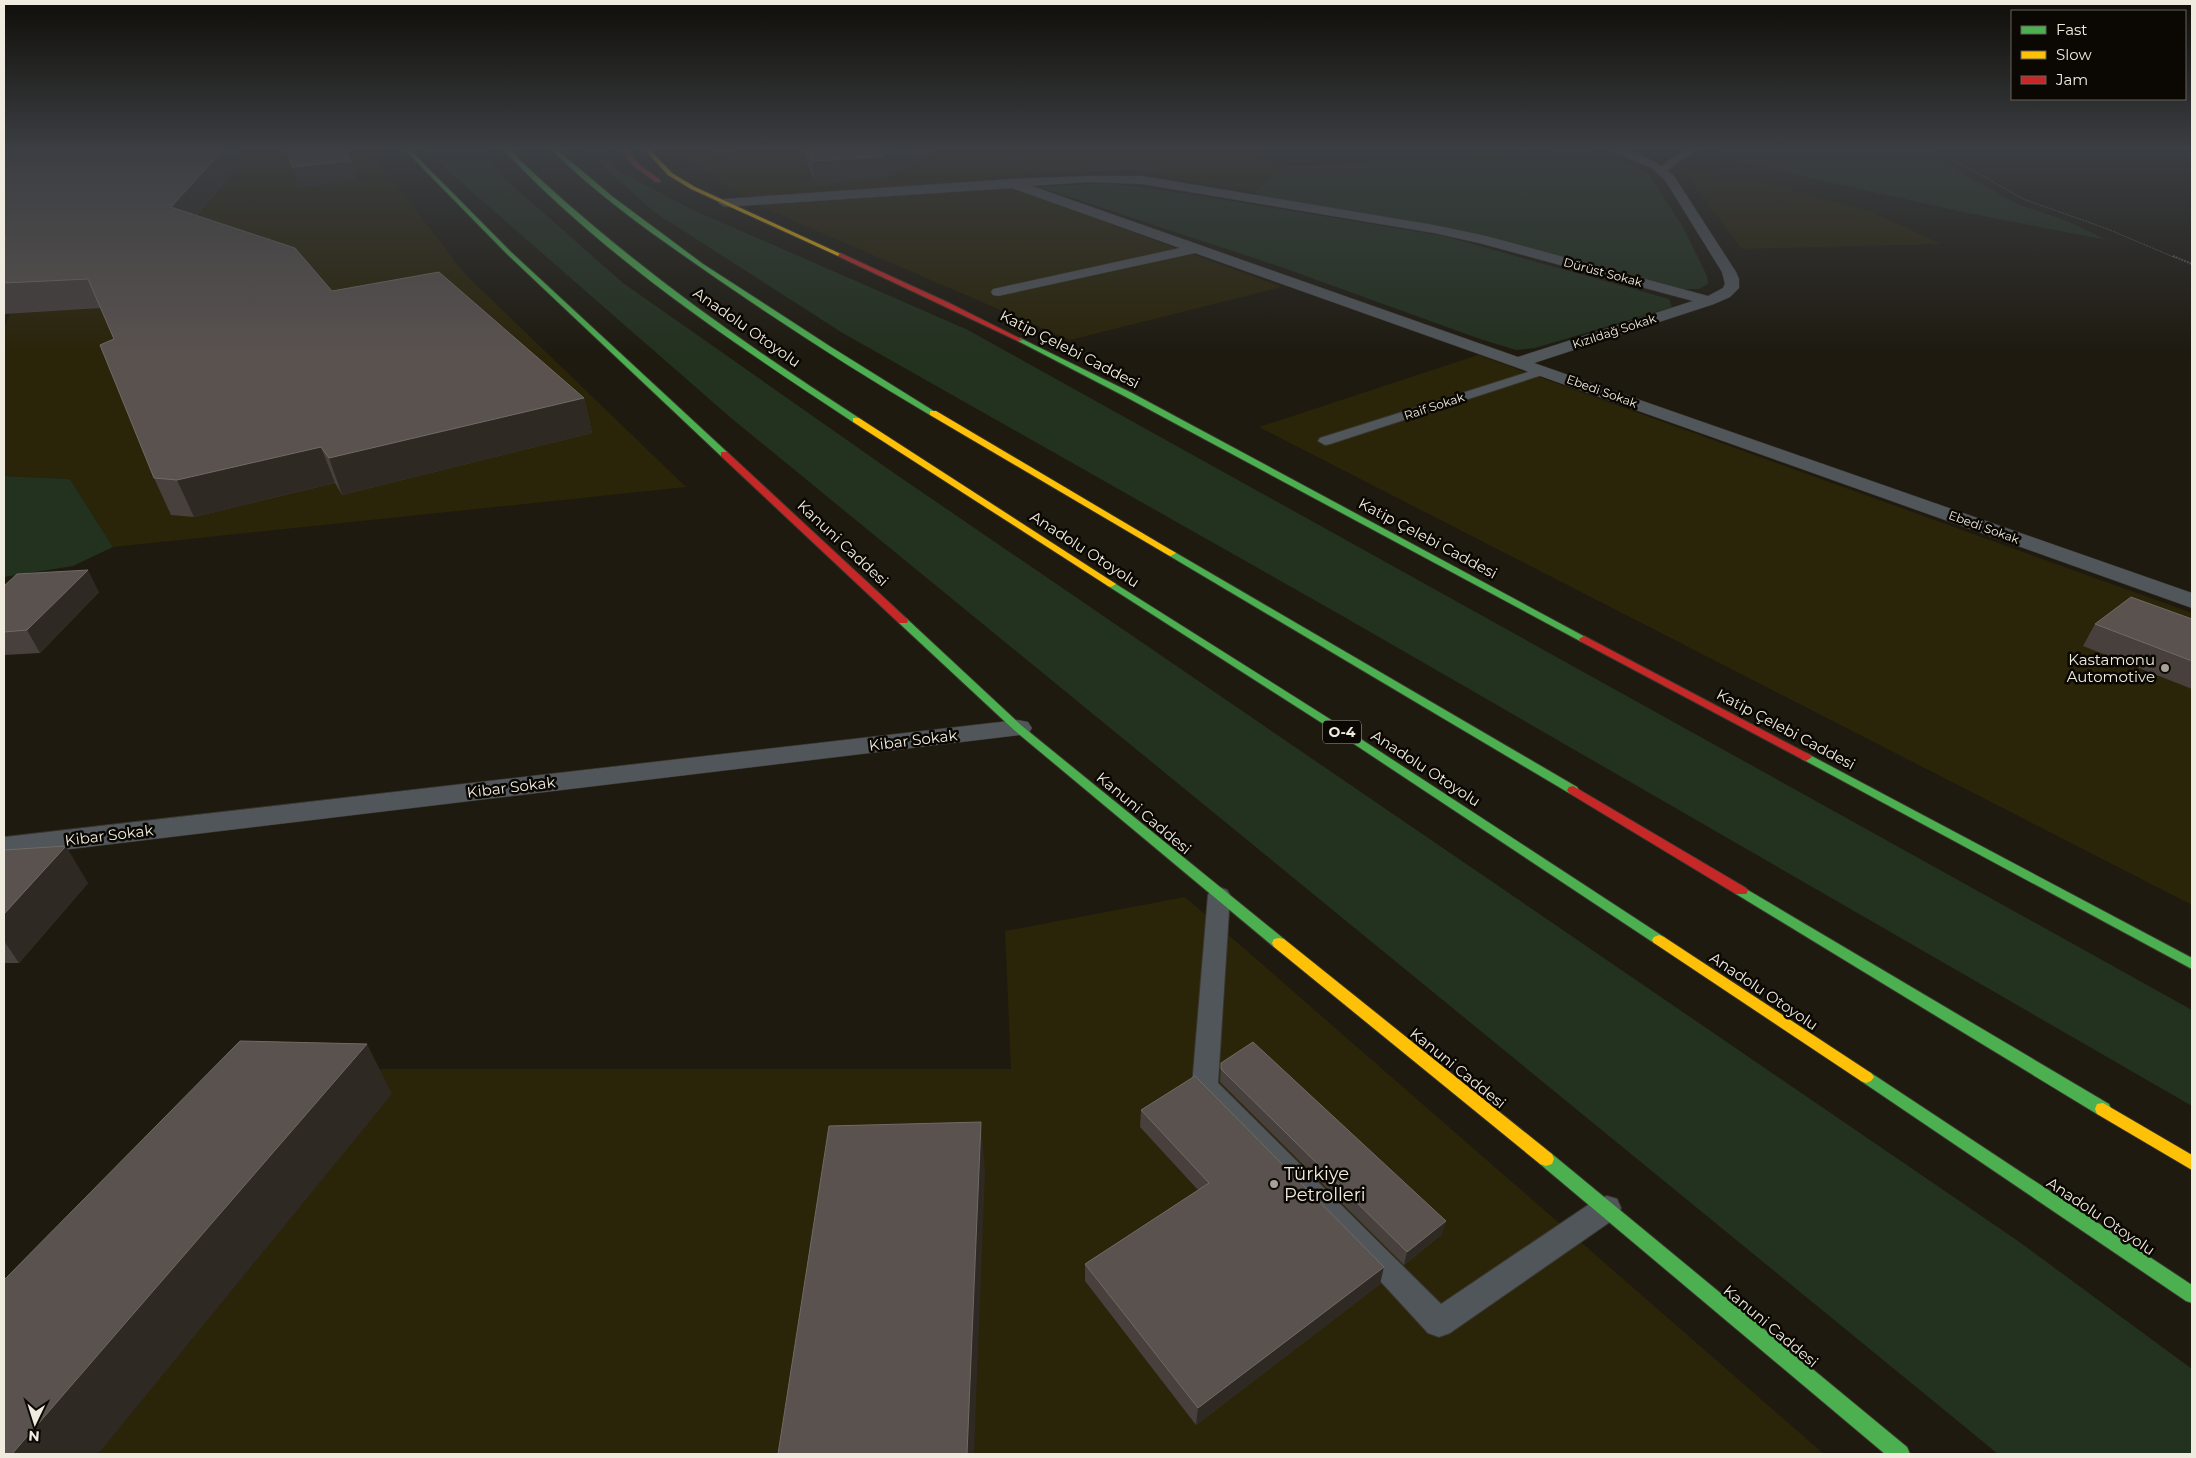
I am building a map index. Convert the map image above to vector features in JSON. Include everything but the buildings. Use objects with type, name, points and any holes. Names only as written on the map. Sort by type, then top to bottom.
[{"type":"main road","name":"Kanuni Caddesi","points":[[474,218],[509,253],[1018,728],[1219,895],[1607,1208],[1900,1454]]},
{"type":"main road","name":"Anadolu Otoyolu","points":[[580,218],[611,245],[685,302],[816,395],[1510,840],[2192,1295]]},
{"type":"main road","name":"Anadolu Otoyolu","points":[[637,218],[743,294],[890,388],[1567,786],[2192,1163]]},
{"type":"main road","points":[[732,218],[947,304]]},
{"type":"main road","name":"Katip Çelebi Caddesi","points":[[757,218],[947,304],[1207,436],[2192,964]]},
{"type":"street","name":"Ebedi Sokak","points":[[1111,218],[2192,601]]},
{"type":"street","name":"Dürüst Sokak","points":[[1369,218],[1451,232],[1709,301]]},
{"type":"street","name":"Kızıldağ Sokak","points":[[1519,362],[1729,293],[1733,281],[1694,218]]},
{"type":"street","points":[[998,292],[1197,248]]},
{"type":"street","name":"Kibar Sokak","points":[[4,847],[1018,728]]},
{"type":"lane","name":"Raif Sokak","points":[[1325,441],[1544,370]]},
{"type":"lane","points":[[1219,895],[1205,1086],[1393,1274],[1439,1323],[1607,1208]]},
{"type":"path","points":[[2078,218],[2192,264]]},
{"type":"shaded area","points":[[4,218],[422,218],[463,272],[686,487],[113,547],[70,479],[4,476],[4,328],[21,289],[4,290]]},
{"type":"shaded area","points":[[787,218],[1094,218],[1282,287],[1070,340]]},
{"type":"shaded area","points":[[1719,218],[1885,218],[1941,244],[1742,249]]},
{"type":"shaded area","points":[[1478,355],[2192,613],[2192,905],[1259,427]]},
{"type":"shaded area","points":[[1185,897],[1824,1454],[4,1454],[4,1357],[272,1069],[1011,1069],[1005,931]]},
{"type":"green space","points":[[502,218],[549,218],[623,283],[894,473],[2018,1241],[2192,1369],[2192,1454],[1998,1454],[731,418]]},
{"type":"green space","points":[[663,218],[712,218],[968,330],[2192,1010],[2192,1106],[1339,614],[841,332]]},
{"type":"green space","points":[[1133,218],[1335,218],[1444,236],[1669,299],[1672,307],[1535,348],[1516,350],[1480,339],[1281,267]]},
{"type":"green space","points":[[1393,218],[1677,218],[1707,276],[1708,284],[1699,289],[1682,289],[1436,225]]},
{"type":"green space","points":[[1993,218],[2058,218],[2107,240]]},
{"type":"green space","points":[[4,476],[70,479],[113,547],[73,566],[4,577]]},
{"type":"traffic: fast","points":[[474,218],[509,253],[724,454]]},
{"type":"traffic: fast","points":[[579,218],[662,286],[758,355],[856,420]]},
{"type":"traffic: fast","points":[[637,218],[701,265],[764,307],[933,413]]},
{"type":"traffic: fast","points":[[1020,340],[1129,395],[1584,639]]},
{"type":"traffic: fast","points":[[1171,553],[1573,790]]},
{"type":"traffic: fast","points":[[1111,584],[1340,730],[1659,940]]},
{"type":"traffic: fast","points":[[903,621],[1018,728],[1279,943]]},
{"type":"traffic: fast","points":[[1806,757],[2192,964]]},
{"type":"traffic: fast","points":[[1741,891],[2103,1109]]},
{"type":"traffic: fast","points":[[1866,1077],[2192,1295]]},
{"type":"traffic: fast","points":[[1546,1159],[1900,1454]]},
{"type":"traffic: slow","points":[[759,218],[840,255]]},
{"type":"traffic: slow","points":[[933,413],[1171,553]]},
{"type":"traffic: slow","points":[[856,420],[1111,584]]},
{"type":"traffic: slow","points":[[1659,940],[1866,1077]]},
{"type":"traffic: slow","points":[[1279,943],[1546,1159]]},
{"type":"traffic: slow","points":[[2103,1109],[2192,1163]]},
{"type":"traffic: jam","points":[[840,255],[1020,340]]},
{"type":"traffic: jam","points":[[724,454],[903,621]]},
{"type":"traffic: jam","points":[[1584,639],[1806,757]]},
{"type":"traffic: jam","points":[[1573,790],[1741,891]]},
{"type":"place","name":"Kastamonu Automotive","points":[[2165,668]]},
{"type":"place","name":"Türkiye Petrolleri","points":[[1274,1184]]}]
